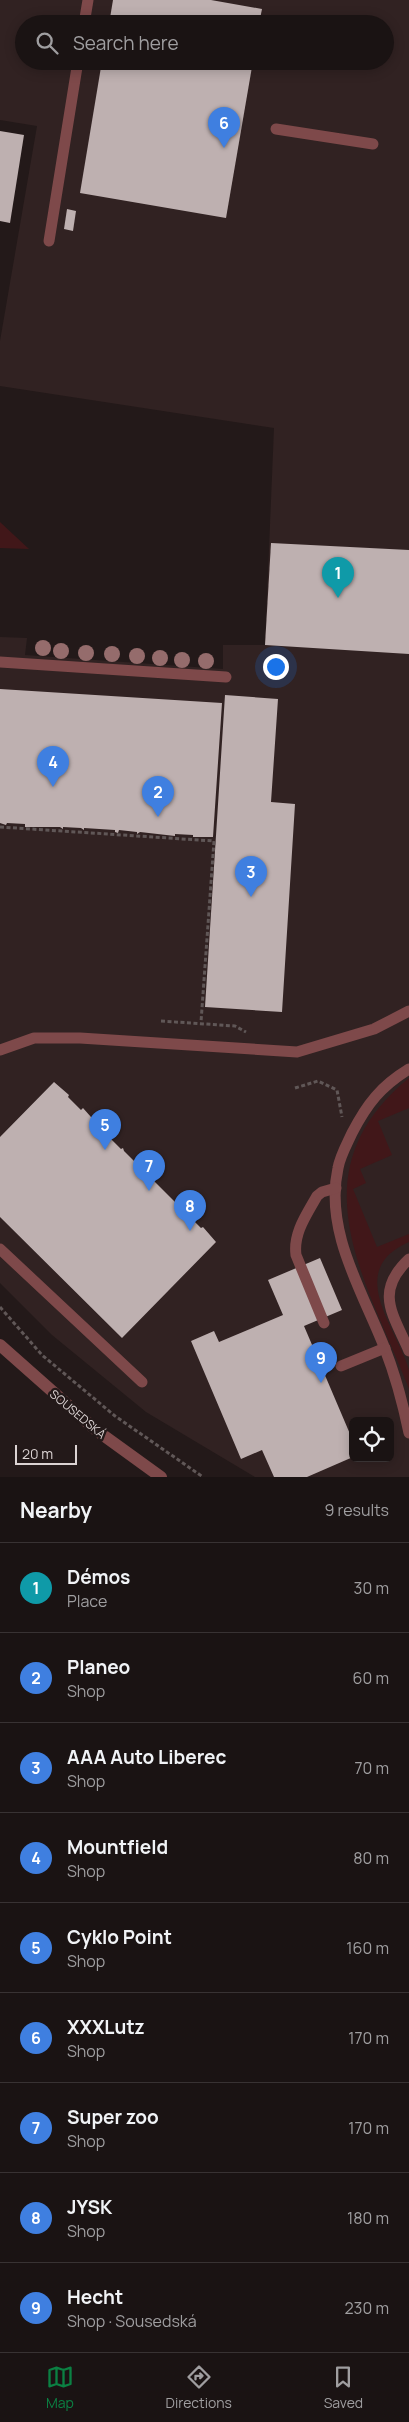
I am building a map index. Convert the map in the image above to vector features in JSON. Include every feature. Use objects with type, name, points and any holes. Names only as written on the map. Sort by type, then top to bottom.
[{"type":"street","name":"SOUSEDSKÁ","points":[[0,1345],[96,1430],[162,1477]]},
{"type":"lane","points":[[86,15],[88,0]]},
{"type":"lane","points":[[49,241],[77,70]]},
{"type":"lane","points":[[276,129],[373,144]]},
{"type":"lane","points":[[0,662],[226,677]]},
{"type":"lane","points":[[0,1050],[34,1038],[80,1038],[298,1052],[374,1029],[409,1011]]},
{"type":"lane","points":[[409,1069],[388,1082],[363,1111],[338,1168],[336,1188],[337,1214],[344,1249],[357,1287],[385,1348],[402,1398],[409,1433]]},
{"type":"lane","points":[[324,1323],[296,1255],[295,1245],[299,1230],[317,1196],[336,1188]]},
{"type":"lane","points":[[0,1249],[142,1382]]},
{"type":"lane","points":[[409,1259],[396,1274],[389,1288],[388,1301],[409,1351]]},
{"type":"lane","points":[[341,1366],[385,1348]]},
{"type":"path","points":[[0,827],[214,840],[201,1022]]},
{"type":"path","points":[[161,1021],[201,1022],[235,1026],[254,1036]]},
{"type":"path","points":[[295,1088],[318,1081],[336,1090],[342,1118],[339,1126]]},
{"type":"path","points":[[0,1307],[42,1355],[56,1367],[115,1416],[204,1477]]},
{"type":"shaded area","points":[[0,0],[409,0],[409,1477],[255,1477],[146,1412],[52,1335],[0,1283],[0,637],[27,638],[25,655],[223,669],[223,645],[265,645],[274,428],[0,386],[0,341],[37,126],[0,120]]},
{"type":"shaded area","points":[[0,522],[29,549],[0,548]]},
{"type":"shaded area","points":[[409,1078],[409,1108],[378,1121],[392,1155],[360,1169],[366,1183],[353,1189],[377,1247],[409,1234],[409,1242],[390,1254],[380,1268],[377,1284],[380,1301],[409,1370],[409,1389],[360,1268],[350,1228],[347,1189],[354,1151],[374,1114]]},
{"type":"building","points":[[113,0],[211,0],[262,9],[261,15],[110,15]]},
{"type":"building","points":[[100,70],[251,70],[226,218],[80,193]]},
{"type":"building","points":[[0,131],[24,135],[10,223],[0,221]]},
{"type":"building","points":[[67,209],[76,211],[73,231],[64,229]]},
{"type":"building","points":[[271,543],[409,550],[409,654],[265,645]]},
{"type":"building","points":[[0,689],[222,703],[213,837],[193,837],[193,835],[175,834],[175,836],[140,832],[137,834],[137,832],[119,830],[118,833],[115,830],[84,828],[84,830],[81,828],[63,827],[63,829],[60,827],[25,827],[25,824],[7,823],[6,825],[0,823]]},
{"type":"building","points":[[225,695],[278,699],[271,802],[295,804],[282,1012],[205,1007]]},
{"type":"building","points":[[54,1082],[69,1095],[68,1097],[81,1110],[83,1108],[106,1134],[110,1135],[108,1136],[121,1149],[123,1148],[186,1213],[188,1211],[190,1214],[188,1215],[201,1228],[203,1227],[216,1242],[122,1338],[0,1217],[0,1137]]},
{"type":"building","points":[[320,1258],[342,1310],[304,1326],[349,1432],[349,1459],[307,1477],[274,1477],[262,1450],[241,1459],[191,1341],[214,1331],[219,1342],[283,1315],[268,1280]]},
{"type":"place","name":"XXXLutz","points":[[224,148]]},
{"type":"place","name":"Démos","points":[[338,598]]},
{"type":"place","name":"Mountfield","points":[[53,787]]},
{"type":"place","name":"Planeo","points":[[158,817]]},
{"type":"place","name":"AAA Auto Liberec","points":[[251,897]]},
{"type":"place","name":"Cyklo Point","points":[[105,1150]]},
{"type":"place","name":"Super zoo","points":[[149,1191]]},
{"type":"place","name":"JYSK","points":[[190,1231]]},
{"type":"place","name":"Hecht","points":[[321,1383]]}]
